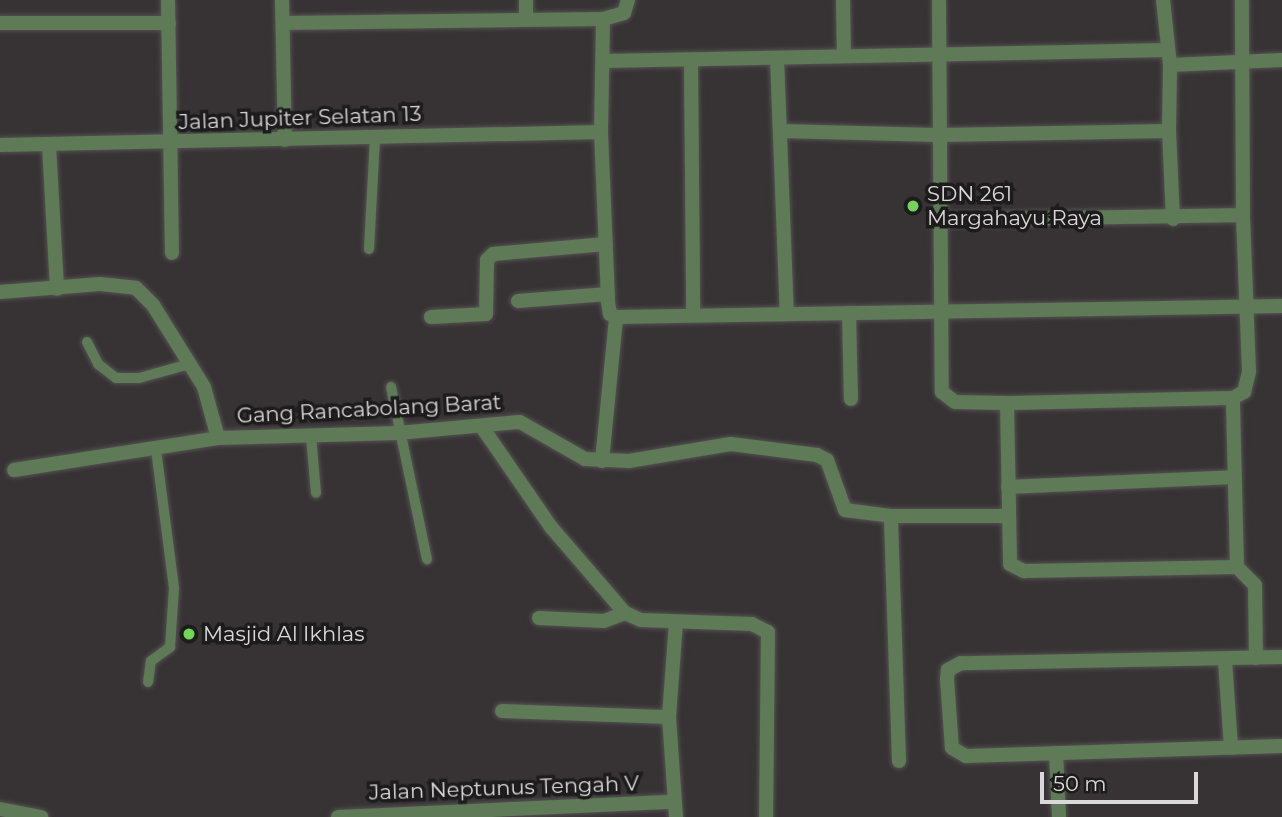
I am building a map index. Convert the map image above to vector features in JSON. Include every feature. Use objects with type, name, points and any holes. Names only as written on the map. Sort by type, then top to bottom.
[{"type":"street","points":[[168,0],[172,253]]},
{"type":"street","points":[[282,0],[285,140]]},
{"type":"street","points":[[526,0],[526,18]]},
{"type":"street","points":[[283,23],[603,19],[624,13],[628,0]]},
{"type":"street","points":[[843,0],[844,55]]},
{"type":"street","points":[[939,0],[937,135],[943,392],[947,399],[1007,403],[1233,398],[1249,385],[1243,215],[1242,0]]},
{"type":"street","points":[[1163,0],[1170,65],[1172,219]]},
{"type":"street","points":[[603,19],[601,132],[608,295],[610,314],[615,317],[1282,306]]},
{"type":"street","points":[[0,23],[169,23]]},
{"type":"street","points":[[603,61],[1167,50]]},
{"type":"street","points":[[777,58],[787,313]]},
{"type":"street","points":[[691,60],[693,314]]},
{"type":"street","points":[[1170,65],[1282,60]]},
{"type":"street","points":[[780,131],[937,135],[1169,131]]},
{"type":"street","name":"Jalan Jupiter Selatan 13","points":[[0,145],[601,132]]},
{"type":"street","points":[[49,145],[57,289]]},
{"type":"street","points":[[939,220],[1172,219],[1243,215]]},
{"type":"street","points":[[431,317],[486,314],[488,260],[493,254],[606,244]]},
{"type":"street","points":[[0,292],[124,284],[136,288],[153,304],[204,387],[218,438]]},
{"type":"street","points":[[518,301],[608,295]]},
{"type":"street","points":[[849,313],[852,399]]},
{"type":"street","points":[[602,461],[615,317]]},
{"type":"street","points":[[1233,398],[1237,567],[1255,585],[1256,658]]},
{"type":"street","points":[[1007,403],[1008,556],[1015,569],[1237,567]]},
{"type":"street","name":"Gang Rancabolang Barat","points":[[15,470],[218,438],[398,433],[520,422],[564,450],[602,461],[629,461],[731,444],[817,455],[827,460],[845,510],[891,516]]},
{"type":"street","points":[[482,427],[551,527],[625,613]]},
{"type":"street","points":[[1008,487],[1233,477]]},
{"type":"street","points":[[899,761],[891,516],[1008,516]]},
{"type":"street","points":[[539,618],[604,621],[625,613],[676,622],[752,624],[768,632],[766,817]]},
{"type":"street","points":[[676,622],[669,717],[672,802],[676,817]]},
{"type":"street","points":[[1282,657],[961,663],[948,670],[950,740],[956,753],[1056,753],[1282,746]]},
{"type":"street","points":[[1225,660],[1231,748]]},
{"type":"street","points":[[502,712],[669,717]]},
{"type":"street","points":[[1056,753],[1059,817]]},
{"type":"street","name":"Jalan Neptunus Tengah V","points":[[338,817],[672,802]]},
{"type":"street","points":[[0,809],[41,817]]},
{"type":"lane","points":[[369,249],[375,137]]},
{"type":"lane","points":[[87,342],[98,364],[116,379],[139,378],[190,364]]},
{"type":"lane","points":[[391,387],[398,433],[416,492],[427,559]]},
{"type":"lane","points":[[311,436],[316,492]]},
{"type":"lane","points":[[148,681],[151,661],[170,648],[174,588],[156,449]]},
{"type":"place","name":"SDN 261 Margahayu Raya","points":[[913,206]]},
{"type":"place","name":"Masjid Al Ikhlas","points":[[189,634]]}]
